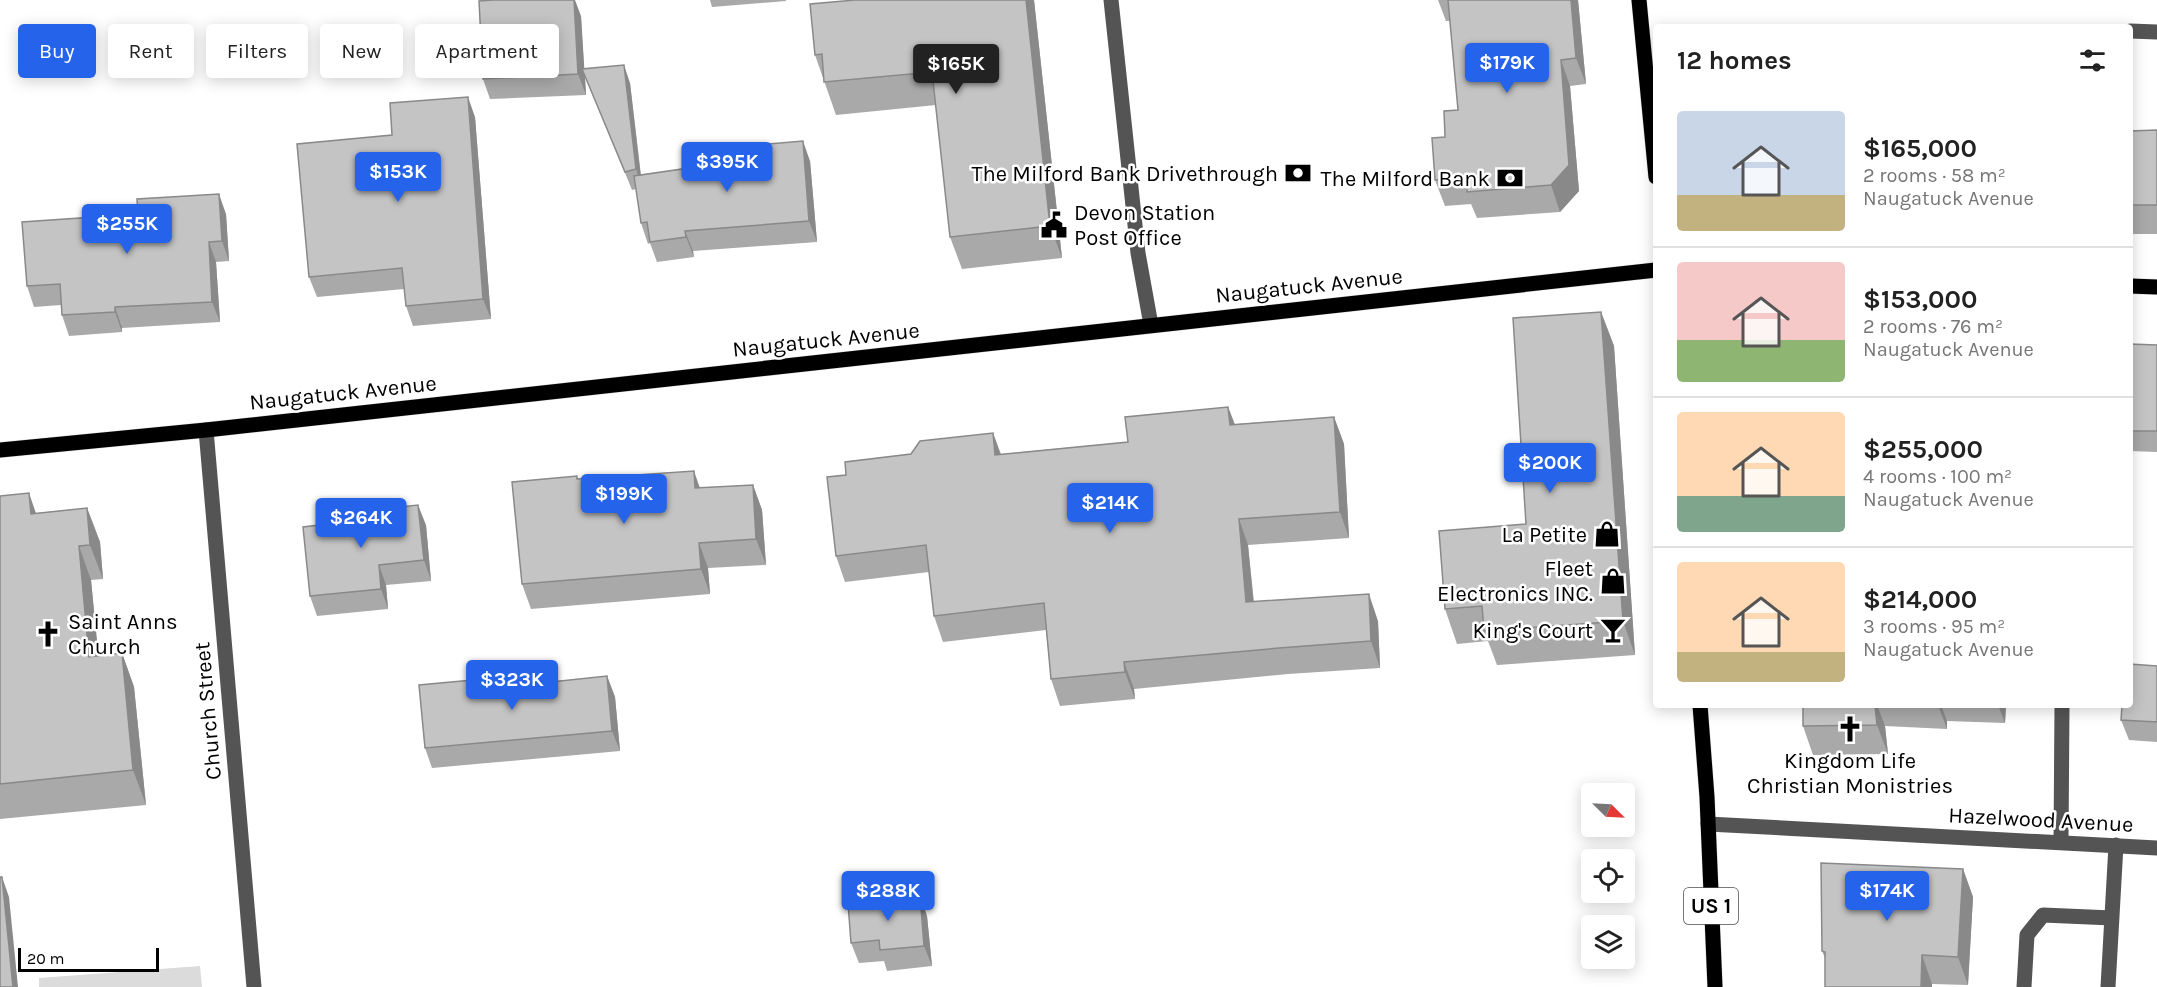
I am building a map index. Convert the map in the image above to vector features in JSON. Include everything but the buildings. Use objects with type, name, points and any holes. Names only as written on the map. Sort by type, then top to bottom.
[{"type":"main road","points":[[1640,0],[1653,144]]},
{"type":"main road","name":"Naugatuck Avenue","points":[[0,450],[206,430],[1653,270]]},
{"type":"main road","points":[[2133,286],[2157,286]]},
{"type":"main road","name":"US 1","points":[[1700,708],[1715,987]]},
{"type":"street","points":[[1111,0],[1138,253],[1151,325]]},
{"type":"street","points":[[2133,31],[2157,32]]},
{"type":"street","name":"Church Street","points":[[206,430],[254,987]]},
{"type":"street","points":[[2061,842],[2062,708]]},
{"type":"street","name":"Hazelwood Avenue","points":[[1707,824],[2157,848]]},
{"type":"street","points":[[2108,987],[2116,845]]},
{"type":"street","points":[[2024,987],[2027,935],[2043,915],[2112,918]]},
{"type":"shaded area","points":[[200,966],[202,987],[39,987],[39,978]]},
{"type":"place","name":"The Milford Bank Drivethrough","points":[[1298,173]]},
{"type":"place","name":"The Milford Bank","points":[[1510,178]]},
{"type":"place","name":"Devon Station Post Office","points":[[1054,225]]},
{"type":"place","name":"La Petite","points":[[1607,534]]},
{"type":"place","name":"Fleet Electronics INC.","points":[[1613,581]]},
{"type":"place","name":"King's Court","points":[[1613,630]]},
{"type":"place","name":"Saint Anns Church","points":[[48,634]]},
{"type":"place","name":"Kingdom Life Christian Monistries","points":[[1850,729]]}]
